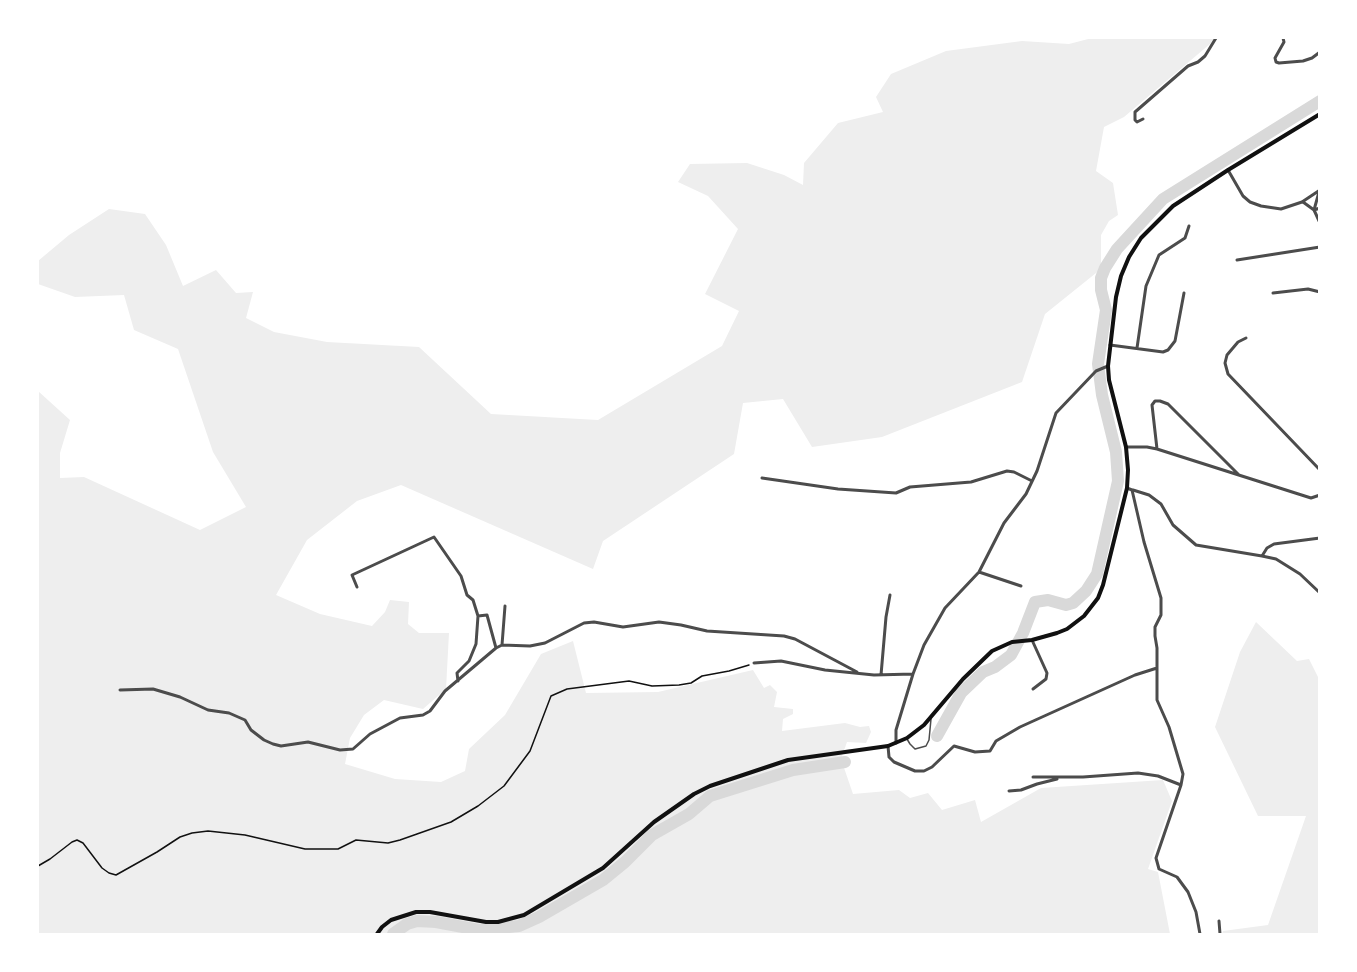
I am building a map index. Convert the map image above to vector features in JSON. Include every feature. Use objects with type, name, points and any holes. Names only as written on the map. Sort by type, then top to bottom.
[{"type":"main road","points":[[377,934],[392,920],[416,912],[430,912],[492,922],[524,915],[603,868],[677,804],[710,786],[788,760],[888,746],[907,738],[932,717],[983,658],[999,646],[1032,640],[1067,629],[1084,616],[1098,598],[1130,489],[1126,447],[1105,367],[1121,276],[1141,238],[1173,206],[1320,114]]},
{"type":"street","points":[[1143,119],[1137,122],[1135,112],[1188,66],[1205,56],[1216,38]]},
{"type":"street","points":[[1283,38],[1284,42],[1275,58],[1276,62],[1304,61],[1320,52]]},
{"type":"street","points":[[1228,170],[1237,188],[1250,202],[1261,206],[1281,208],[1302,202],[1320,191]]},
{"type":"street","points":[[1320,191],[1315,199],[1314,210],[1320,223]]},
{"type":"street","points":[[1302,202],[1314,210]]},
{"type":"street","points":[[1314,210],[1320,208]]},
{"type":"street","points":[[1137,348],[1146,286],[1159,255],[1185,238],[1189,226]]},
{"type":"street","points":[[1236,260],[1320,247]]},
{"type":"street","points":[[1273,293],[1308,289],[1320,292]]},
{"type":"street","points":[[1110,345],[1162,352],[1170,348],[1175,340],[1184,293]]},
{"type":"street","points":[[1246,338],[1238,342],[1227,354],[1225,369],[1320,470]]},
{"type":"street","points":[[896,743],[896,730],[924,645],[945,608],[978,572],[1004,523],[1026,494],[1056,413],[1096,371],[1105,367]]},
{"type":"street","points":[[1157,449],[1152,405],[1155,401],[1160,401],[1168,404],[1239,476]]},
{"type":"street","points":[[1126,447],[1157,449],[1311,498],[1320,495]]},
{"type":"street","points":[[762,478],[838,489],[896,493],[910,487],[971,482],[1007,471],[1032,481]]},
{"type":"street","points":[[1130,489],[1149,495],[1161,504],[1173,525],[1196,546],[1263,555],[1287,565],[1320,592]]},
{"type":"street","points":[[1130,489],[1161,598],[1161,615],[1155,627],[1157,700],[1169,727],[1183,774],[1156,858],[1159,869],[1177,877],[1188,892],[1196,912],[1200,934]]},
{"type":"street","points":[[357,587],[352,575],[434,537],[461,576],[467,596],[473,600],[478,616],[476,644],[469,661],[458,673],[458,681]]},
{"type":"street","points":[[1263,555],[1267,548],[1274,544],[1320,538]]},
{"type":"street","points":[[978,572],[1021,586]]},
{"type":"street","points":[[881,675],[890,595]]},
{"type":"street","points":[[502,645],[504,606]]},
{"type":"street","points":[[478,616],[487,615],[496,648]]},
{"type":"street","points":[[120,690],[153,688],[208,710],[235,715],[245,720],[251,730],[264,740],[273,744],[281,746],[308,742],[340,750],[353,749],[370,734],[400,718],[423,715],[430,711],[445,691],[496,648],[502,645],[530,646],[545,643],[584,623],[594,622],[622,627],[659,622],[707,631],[784,636],[829,656],[857,672]]},
{"type":"street","points":[[1032,640],[1047,674],[1046,679],[1034,689]]},
{"type":"street","points":[[754,663],[781,661],[825,670],[881,675],[913,674]]},
{"type":"street","points":[[888,746],[889,757],[894,762],[915,771],[928,770],[954,746],[975,752],[990,752],[996,741],[1020,727],[1135,675],[1157,668]]},
{"type":"street","points":[[1033,777],[1062,778],[1138,772],[1158,776],[1181,785]]},
{"type":"street","points":[[1009,791],[1021,790],[1062,778]]},
{"type":"street","points":[[1219,921],[1220,934]]},
{"type":"lane","points":[[907,738],[912,747],[918,749],[926,746],[929,741],[932,717]]},
{"type":"path","points":[[38,866],[77,840],[83,843],[102,868],[116,874],[180,837],[192,833],[223,832],[305,849],[338,849],[356,840],[388,843],[400,840],[451,822],[494,795],[504,786],[530,751],[551,696],[567,689],[629,681],[652,686],[679,685],[691,683],[702,676],[754,663]]},
{"type":"shaded area","points":[[1092,38],[1217,38],[1124,117],[1104,127],[1096,171],[1113,183],[1118,215],[1109,221],[1101,235],[1101,269],[1045,314],[1022,382],[882,437],[812,447],[783,399],[743,403],[734,454],[603,541],[593,569],[401,485],[357,501],[307,540],[276,595],[320,614],[372,626],[385,612],[390,600],[409,602],[408,624],[419,633],[449,633],[446,689],[423,709],[384,700],[364,715],[350,738],[345,764],[395,779],[441,782],[465,771],[469,749],[505,715],[541,654],[573,641],[586,693],[658,692],[753,670],[764,688],[770,685],[777,692],[774,707],[793,709],[793,714],[783,719],[782,731],[845,723],[860,727],[869,726],[871,732],[866,743],[847,742],[841,759],[853,794],[899,790],[910,798],[928,793],[942,810],[975,800],[981,822],[1041,788],[1163,780],[1172,801],[1148,869],[1158,872],[1170,934],[38,934],[38,391],[70,420],[60,453],[60,478],[84,477],[200,530],[246,507],[213,452],[178,349],[134,330],[124,295],[75,297],[38,284],[38,261],[69,235],[109,209],[145,214],[166,245],[183,286],[216,270],[236,293],[253,292],[246,318],[274,332],[327,342],[419,347],[491,414],[598,420],[722,346],[739,311],[705,294],[738,229],[708,196],[678,182],[690,164],[747,163],[784,175],[803,185],[804,163],[838,123],[883,112],[876,97],[891,74],[946,51],[1022,41],[1069,44]]},
{"type":"shaded area","points":[[1256,622],[1297,661],[1309,659],[1319,679],[1319,934],[1222,934],[1223,931],[1268,925],[1306,816],[1258,816],[1215,727],[1240,652]]},
{"type":"waterway","points":[[937,736],[961,693],[983,672],[995,667],[1011,655],[1023,633],[1035,602],[1048,600],[1066,605],[1073,603],[1086,591],[1097,574],[1118,481],[1116,452],[1102,395],[1098,364],[1106,310],[1101,290],[1101,278],[1105,268],[1117,249],[1163,199],[1320,101]]},
{"type":"waterway","points":[[393,934],[407,924],[417,921],[479,930],[519,926],[603,880],[652,835],[689,814],[710,796],[793,770],[845,762]]}]
